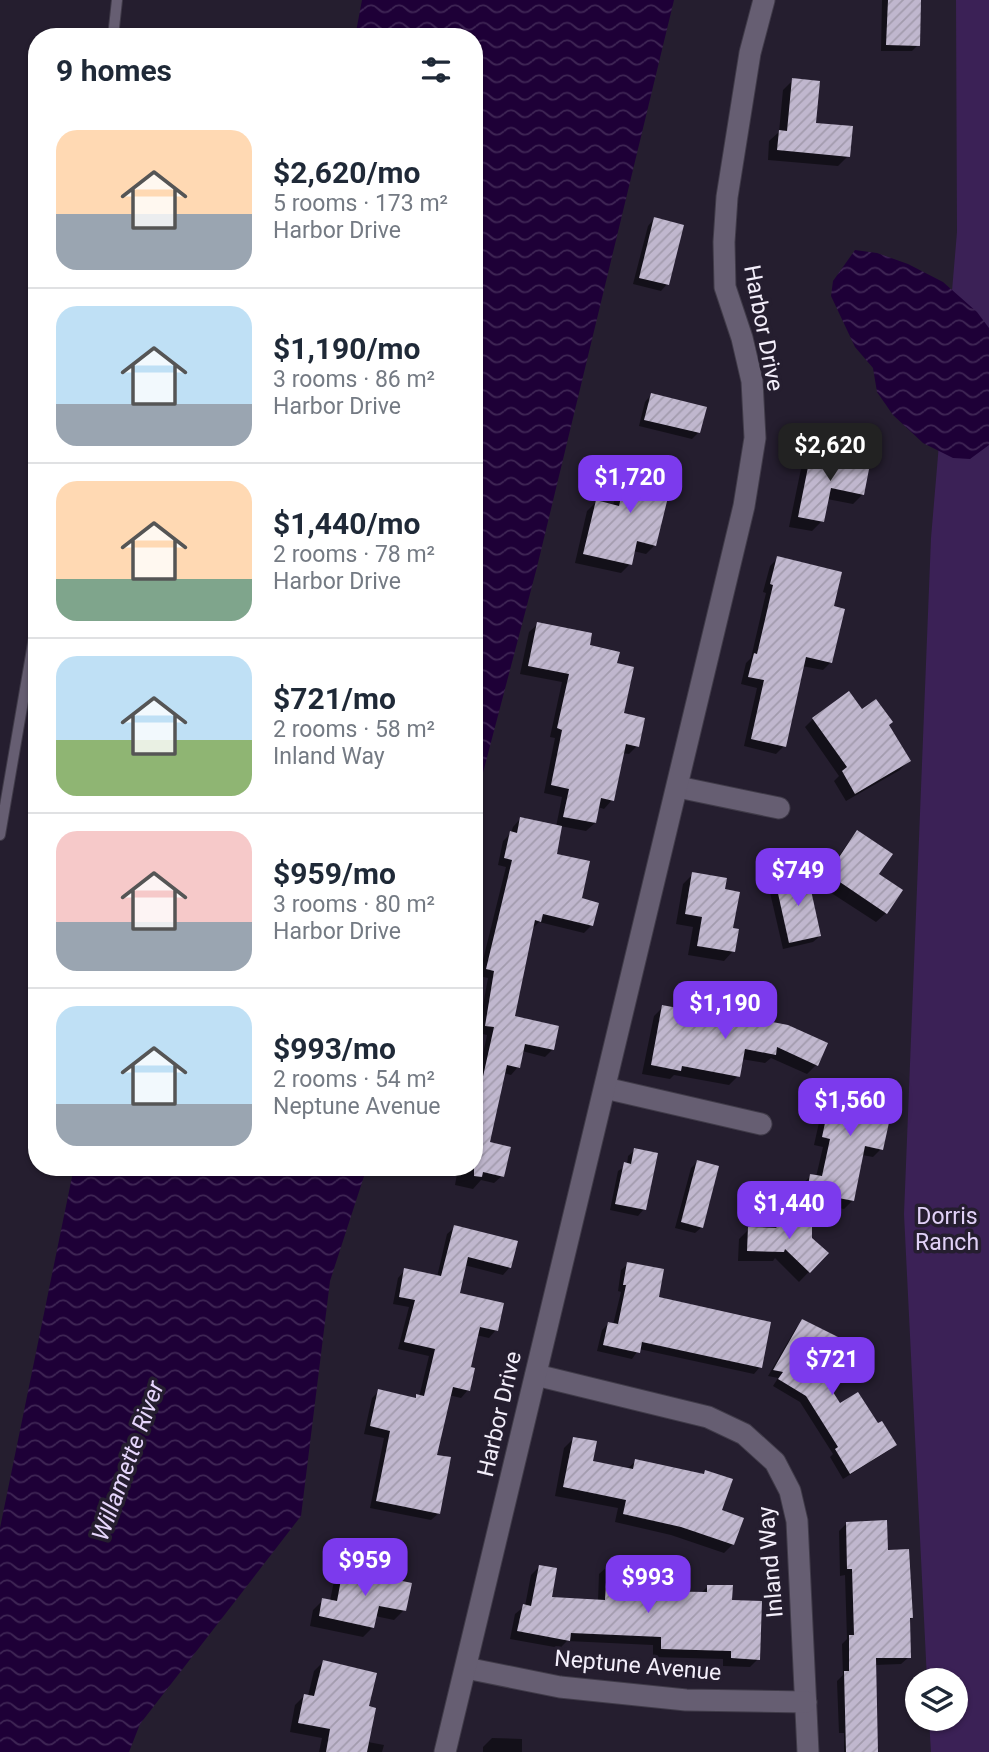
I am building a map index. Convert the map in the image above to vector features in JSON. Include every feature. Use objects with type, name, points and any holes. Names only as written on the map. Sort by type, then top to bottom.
[{"type":"street","name":"Harbor Drive","points":[[445,1752],[744,506],[755,438],[752,381],[742,338],[725,287],[724,242],[727,197],[750,53],[764,0]]},
{"type":"street","points":[[678,787],[779,808]]},
{"type":"street","points":[[605,1088],[761,1124]]},
{"type":"street","name":"Inland Way","points":[[536,1375],[708,1417],[744,1434],[775,1462],[790,1491],[797,1521],[808,1752]]},
{"type":"street","name":"Neptune Avenue","points":[[466,1668],[560,1687],[686,1700],[806,1702]]},
{"type":"lane","points":[[114,28],[117,0]]},
{"type":"lane","points":[[0,835],[28,672]]},
{"type":"green space","name":"Dorris Ranch","points":[[956,0],[989,0],[989,1752],[931,1752],[930,1731],[968,1731],[968,1668],[926,1668],[904,1214],[931,538],[957,232]]},
{"type":"water","points":[[362,0],[674,0],[537,567],[483,773],[483,28],[357,28]]},
{"type":"water","points":[[855,250],[877,253],[908,264],[943,282],[977,312],[989,328],[989,445],[970,459],[953,458],[923,443],[893,415],[877,392],[873,368],[855,347],[831,296],[833,281]]},
{"type":"water","name":"Willamette River","points":[[72,1176],[364,1176],[330,1281],[301,1516],[140,1724],[129,1752],[0,1752],[0,1528]]},
{"type":"building","points":[[888,0],[921,0],[920,46],[886,45]]},
{"type":"building","points":[[792,78],[820,81],[816,123],[853,126],[850,157],[777,150],[779,130],[787,131]]},
{"type":"building","points":[[654,217],[684,225],[669,285],[639,278]]},
{"type":"building","points":[[651,393],[707,407],[700,433],[644,420]]},
{"type":"building","points":[[811,452],[870,464],[864,495],[831,488],[824,522],[798,517]]},
{"type":"building","points":[[630,460],[669,469],[666,484],[671,485],[656,546],[637,541],[632,565],[583,554],[596,500],[619,506]]},
{"type":"building","points":[[777,556],[842,572],[834,606],[845,609],[832,663],[806,657],[786,747],[751,739],[764,680],[748,677],[754,653],[757,654]]},
{"type":"building","points":[[537,622],[592,633],[590,645],[620,652],[617,663],[634,667],[624,713],[645,718],[639,747],[626,744],[614,801],[601,798],[596,823],[563,817],[569,789],[551,785],[562,730],[557,728],[569,674],[528,666]]},
{"type":"building","points":[[849,691],[862,709],[876,699],[893,722],[889,725],[911,761],[855,794],[842,771],[847,767],[812,718]]},
{"type":"building","points":[[520,817],[562,826],[557,854],[590,861],[582,898],[599,903],[593,926],[543,914],[541,922],[535,920],[515,1016],[559,1026],[554,1050],[525,1044],[520,1068],[507,1065],[490,1142],[511,1147],[504,1177],[483,1172],[483,1076],[494,1027],[485,1026],[494,971],[486,969],[512,860],[504,858],[510,831],[517,833]]},
{"type":"building","points":[[857,830],[893,854],[879,874],[903,890],[887,914],[828,874]]},
{"type":"building","points":[[692,872],[727,878],[725,889],[740,892],[733,928],[739,929],[735,952],[697,946],[702,917],[685,914]]},
{"type":"building","points":[[807,872],[821,936],[789,943],[775,880]]},
{"type":"building","points":[[662,1005],[725,1017],[726,1013],[788,1025],[828,1043],[818,1066],[777,1047],[776,1055],[745,1049],[740,1077],[682,1066],[681,1071],[651,1065]]},
{"type":"building","points":[[834,1081],[887,1092],[882,1116],[890,1118],[883,1150],[865,1146],[854,1201],[807,1192],[810,1174],[822,1176],[830,1139],[822,1137]]},
{"type":"building","points":[[634,1148],[658,1153],[646,1210],[615,1204],[624,1162],[631,1164]]},
{"type":"building","points":[[697,1160],[719,1166],[703,1228],[681,1222]]},
{"type":"building","points":[[794,1209],[812,1226],[812,1238],[829,1253],[810,1273],[785,1249],[784,1252],[747,1251],[748,1227],[776,1228]]},
{"type":"building","points":[[454,1225],[518,1241],[511,1268],[468,1257],[460,1293],[504,1303],[498,1331],[480,1327],[471,1367],[475,1368],[470,1391],[453,1387],[437,1455],[451,1457],[440,1514],[376,1501],[390,1431],[370,1426],[378,1389],[416,1398],[416,1394],[424,1396],[435,1349],[404,1342],[415,1300],[399,1297],[404,1268],[441,1276]]},
{"type":"building","points":[[627,1262],[664,1269],[659,1297],[771,1322],[762,1368],[642,1342],[640,1353],[603,1345],[608,1322],[618,1324],[626,1285],[623,1285]]},
{"type":"building","points":[[802,1319],[846,1341],[824,1378],[840,1403],[858,1392],[878,1423],[882,1421],[897,1445],[850,1474],[835,1449],[838,1447],[806,1396],[778,1379],[783,1372],[773,1370]]},
{"type":"building","points":[[573,1437],[597,1441],[593,1461],[633,1469],[635,1459],[704,1474],[705,1470],[733,1479],[722,1510],[744,1518],[734,1545],[681,1527],[623,1514],[626,1500],[563,1487]]},
{"type":"building","points":[[887,1520],[888,1550],[909,1549],[913,1618],[910,1618],[911,1658],[876,1658],[878,1752],[846,1752],[844,1671],[849,1671],[849,1635],[854,1635],[852,1569],[847,1569],[846,1522]]},
{"type":"building","points":[[607,1564],[637,1566],[635,1591],[707,1592],[707,1585],[733,1585],[732,1600],[762,1601],[760,1660],[731,1658],[731,1651],[661,1649],[661,1637],[571,1633],[570,1641],[517,1631],[523,1604],[531,1606],[539,1565],[557,1568],[552,1597],[605,1600]]},
{"type":"building","points":[[343,1569],[412,1583],[406,1611],[379,1606],[374,1628],[319,1616],[322,1598],[337,1601]]},
{"type":"building","points":[[323,1660],[377,1673],[369,1706],[376,1708],[367,1752],[326,1752],[330,1729],[298,1723],[304,1694],[314,1696]]}]
